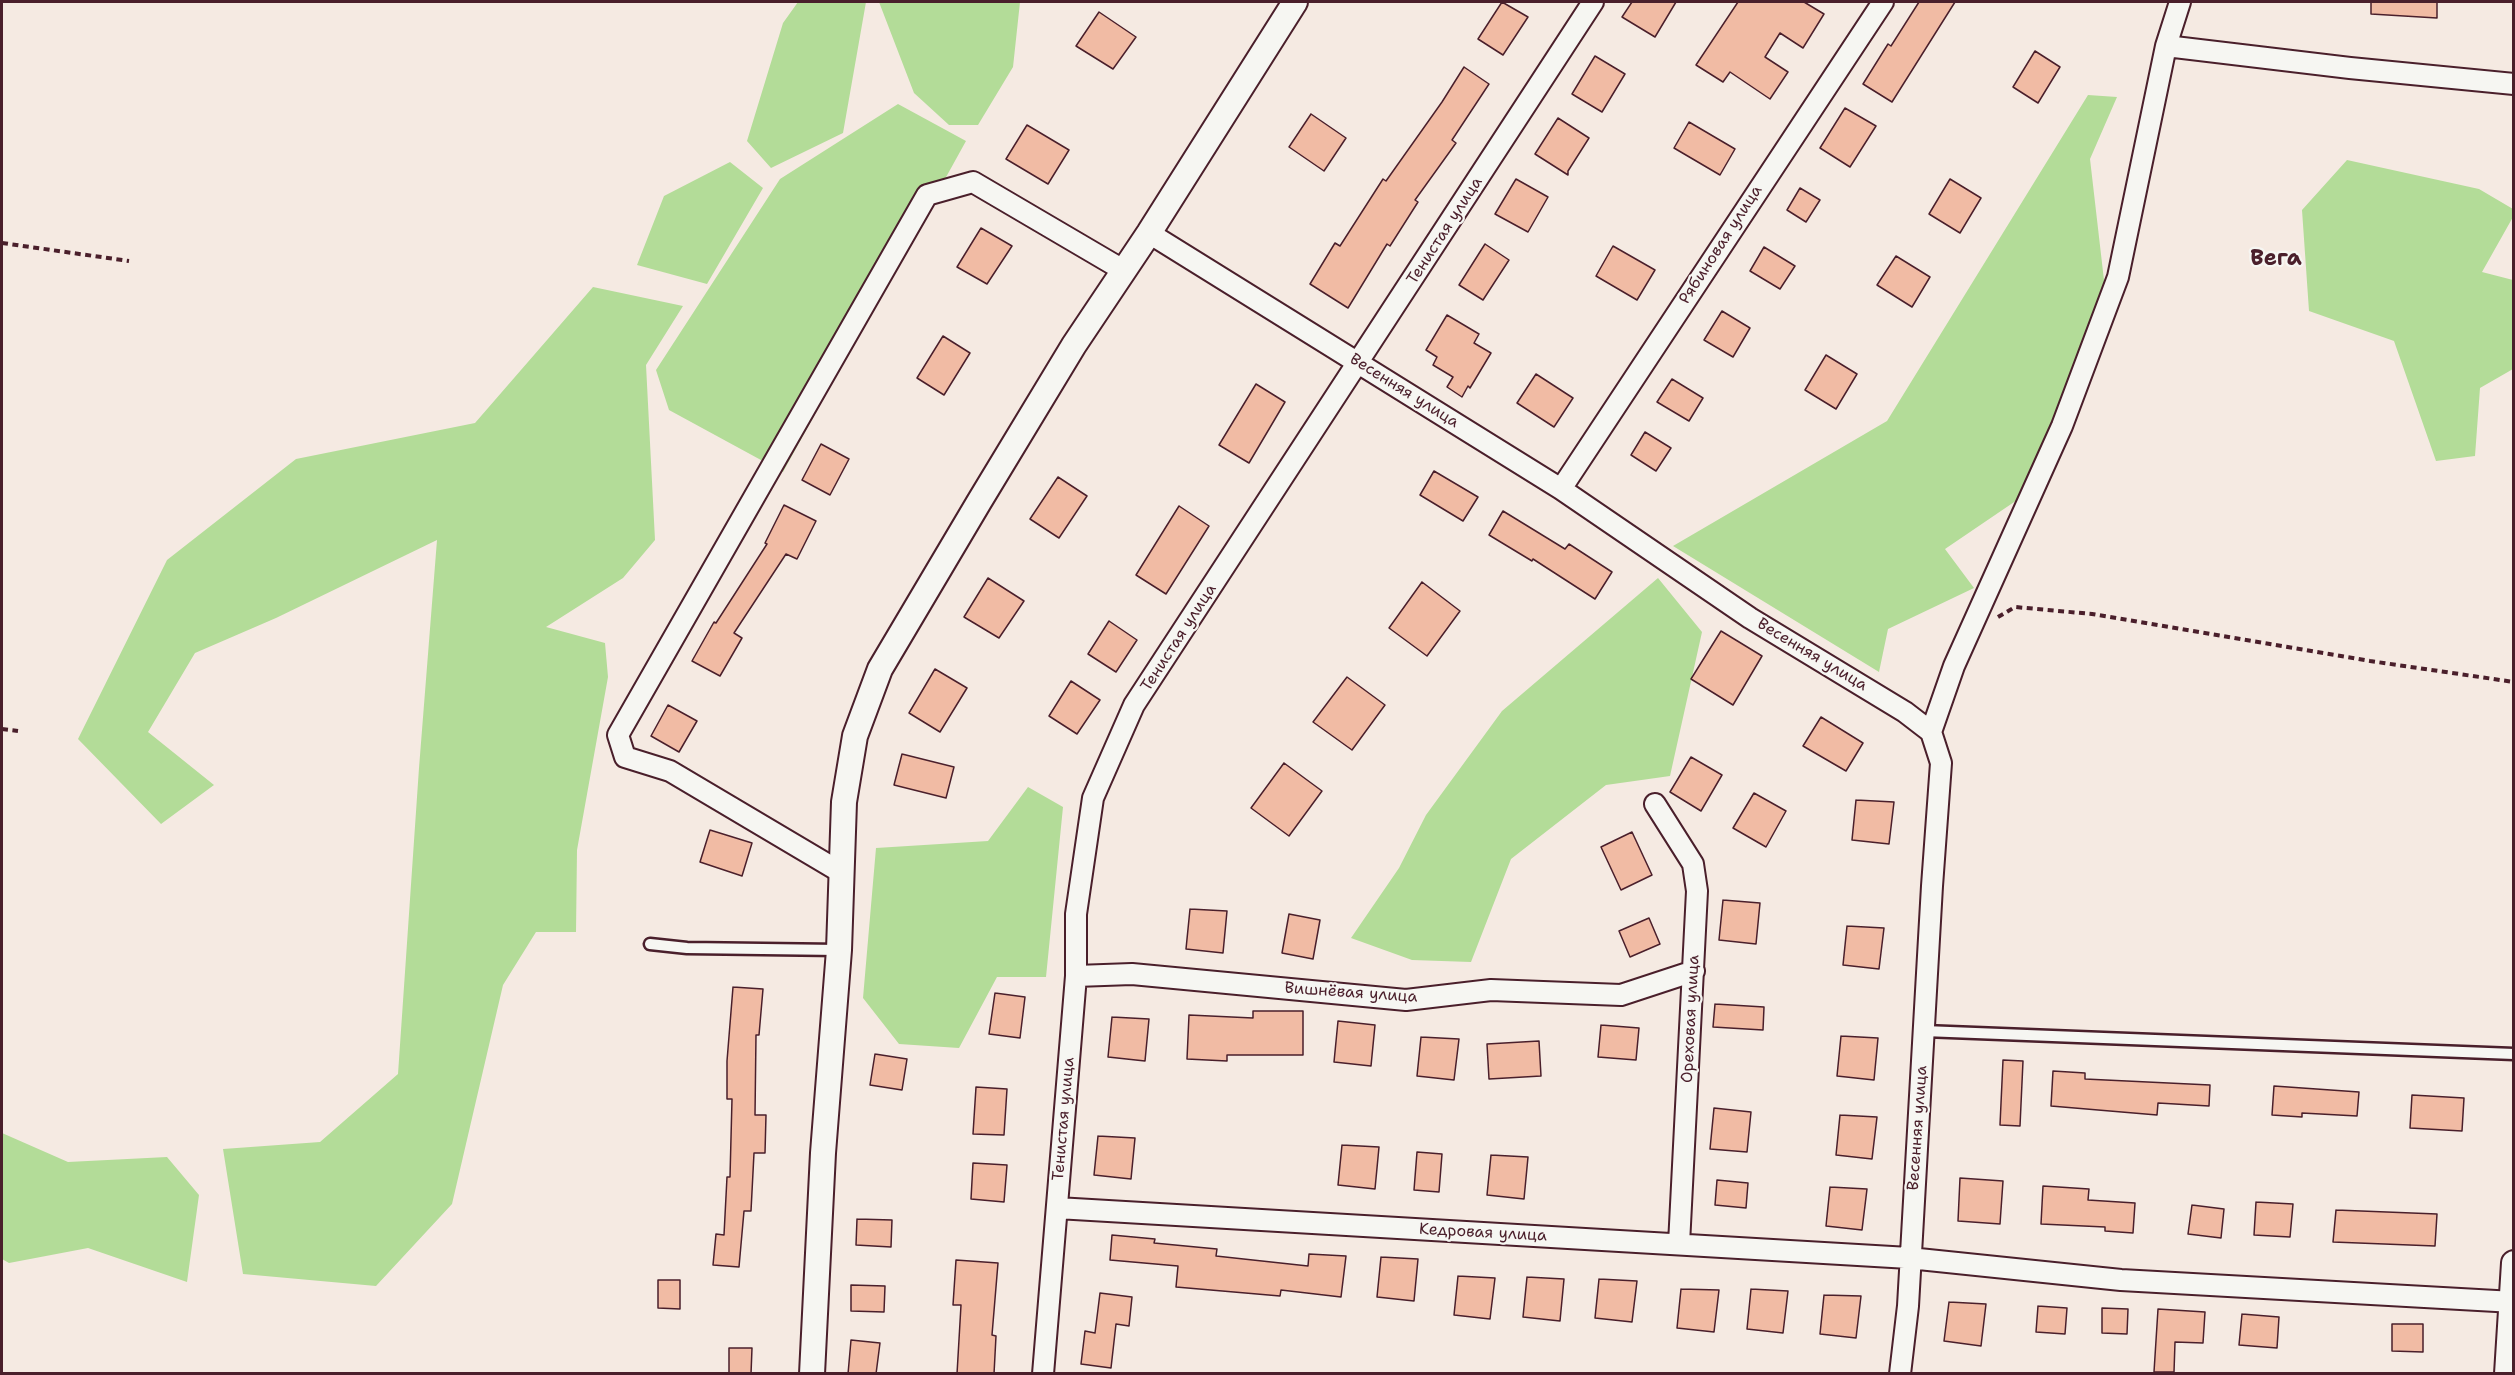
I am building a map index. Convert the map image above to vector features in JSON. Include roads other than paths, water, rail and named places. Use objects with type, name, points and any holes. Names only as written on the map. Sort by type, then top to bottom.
[{"type":"street","points":[[812,1374],[823,1153],[840,950],[844,802],[855,736],[880,669],[1068,355],[1149,233],[1295,2]]},
{"type":"street","name":"Тенистая улица","points":[[1043,1374],[1076,976],[1076,914],[1094,798],[1134,705],[1359,364],[1593,2]]},
{"type":"street","name":"Рябиновая улица","points":[[1561,489],[1883,2]]},
{"type":"street","points":[[1931,732],[1954,666],[2062,426],[2118,277],[2166,46],[2180,2]]},
{"type":"street","points":[[2166,46],[2350,68],[2514,84]]},
{"type":"street","points":[[842,873],[670,771],[625,757],[618,735],[927,195],[973,182],[1123,270]]},
{"type":"street","name":"Весенняя улица","points":[[1149,233],[1561,489],[1750,618],[1905,712],[1931,732],[1941,763],[1908,1306],[1900,1374]]},
{"type":"street","name":"Ореховая улица","points":[[1655,804],[1693,864],[1697,891],[1679,1244]]},
{"type":"street","name":"Вишнёвая улица","points":[[1076,976],[1132,974],[1406,1000],[1491,990],[1621,995],[1694,971]]},
{"type":"street","name":"Кедровая улица","points":[[1057,1208],[1910,1258],[2121,1280],[2512,1302]]},
{"type":"street","points":[[2507,1374],[2514,1263]]},
{"type":"lane","points":[[650,944],[687,948],[840,950]]},
{"type":"lane","points":[[1924,1031],[2514,1054]]},
{"type":"district","name":"Вега","points":[[2276,259]]}]
